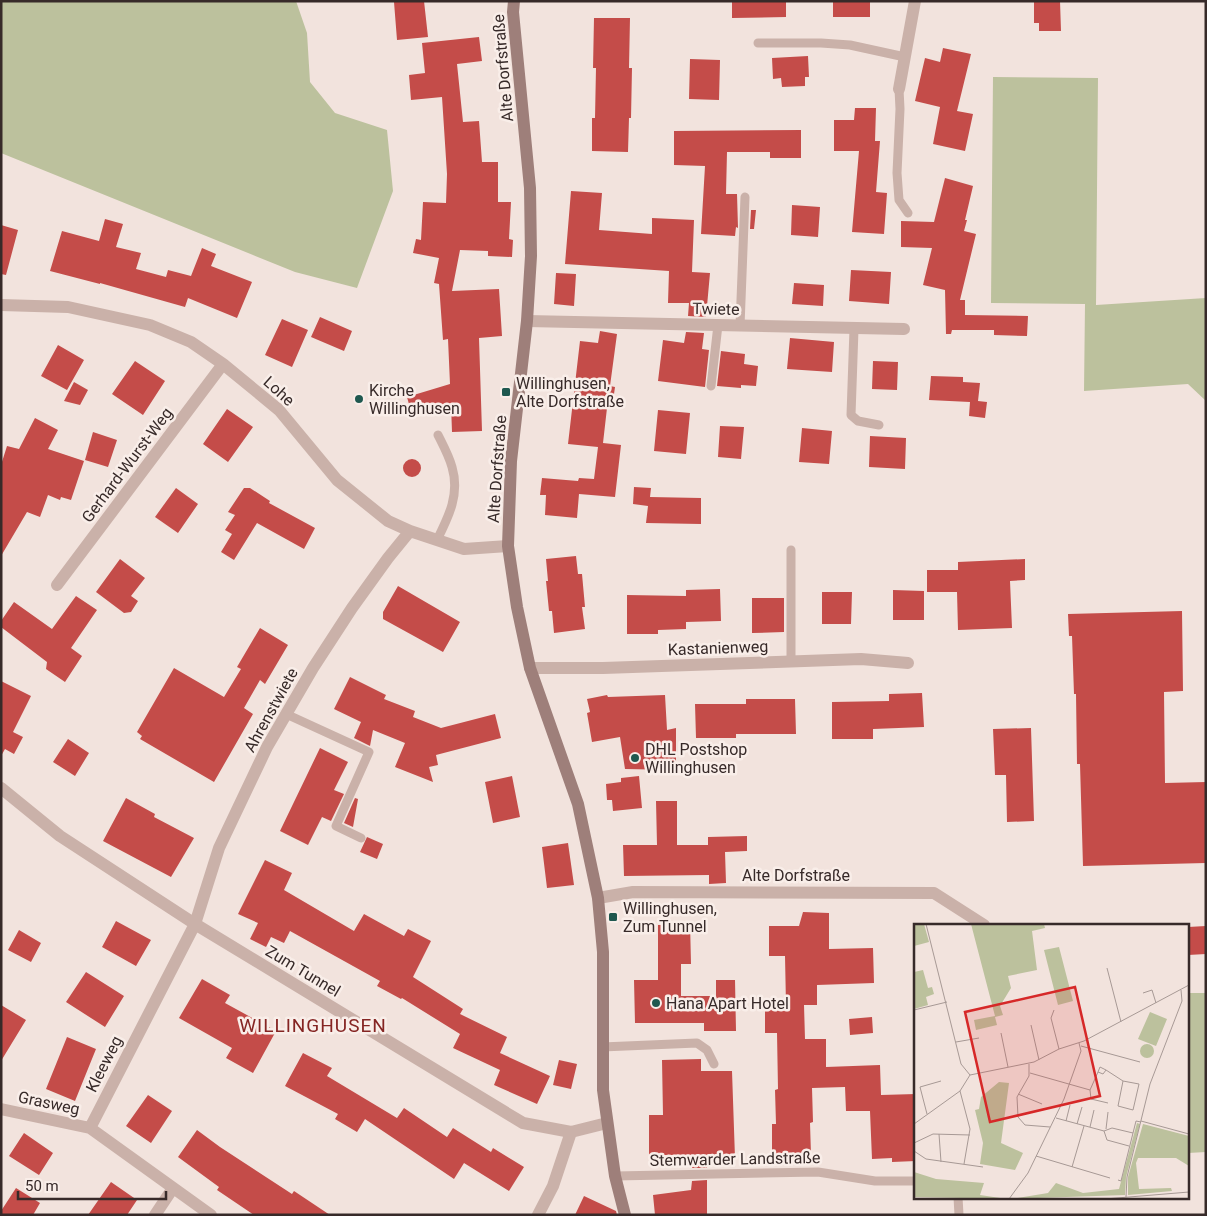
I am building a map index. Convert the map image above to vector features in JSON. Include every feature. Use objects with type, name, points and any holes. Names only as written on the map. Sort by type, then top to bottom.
[{"type":"street","name":"Alte Dorfstraße","points":[[514,1],[513,12],[530,188],[531,256],[527,321],[511,461],[508,546],[517,607],[530,668],[578,804],[598,898],[603,952],[603,1090],[607,1123]]},
{"type":"street","points":[[899,89],[915,1]]},
{"type":"street","name":"Lohe","points":[[1,306],[68,307],[150,325],[191,342],[223,364],[279,410],[336,480],[388,521],[410,531],[464,549],[508,546]]},
{"type":"street","name":"Twiete","points":[[527,321],[904,329]]},
{"type":"street","name":"Gerhard-Wurst-Weg","points":[[57,585],[223,364]]},
{"type":"street","name":"Ahrenstwiete","points":[[195,924],[219,848],[267,747],[352,608],[410,531]]},
{"type":"street","name":"Kastanienweg","points":[[530,668],[603,668],[860,659],[908,663]]},
{"type":"street","name":"Zum Tunnel","points":[[1,788],[60,836],[195,924],[523,1123],[571,1132],[607,1123]]},
{"type":"street","name":"Alte Dorfstraße","points":[[598,898],[633,892],[934,893],[982,924]]},
{"type":"street","name":"Kleeweg","points":[[90,1128],[195,924]]},
{"type":"street","name":"Grasweg","points":[[1,1110],[90,1128]]},
{"type":"street","points":[[607,1123],[615,1176],[624,1215]]},
{"type":"street","points":[[90,1128],[211,1215]]},
{"type":"street","points":[[538,1215],[553,1186],[571,1132]]},
{"type":"street","points":[[155,1215],[173,1188]]},
{"type":"lane","points":[[758,43],[850,45],[905,57]]},
{"type":"lane","points":[[899,89],[897,173],[899,200],[908,213]]},
{"type":"lane","points":[[740,326],[745,197]]},
{"type":"lane","points":[[711,386],[718,326]]},
{"type":"lane","points":[[854,329],[851,415],[858,421],[879,425]]},
{"type":"lane","points":[[437,540],[449,516],[454,499],[455,486],[452,466],[438,434]]},
{"type":"lane","points":[[791,550],[791,662]]},
{"type":"lane","points":[[286,714],[369,752],[336,826],[361,838]]},
{"type":"lane","points":[[602,1047],[697,1043],[707,1050],[714,1064]]},
{"type":"lane","name":"Stemwarder Landstraße","points":[[615,1176],[818,1172],[875,1181],[914,1181]]},
{"type":"lane","points":[[958,1198],[959,1215]]},
{"type":"green space","points":[[1,1],[296,1],[307,33],[310,82],[335,113],[387,130],[393,191],[357,288],[295,272],[1,153]]},
{"type":"green space","points":[[993,77],[1098,78],[1096,305],[1206,298],[1206,401],[1188,384],[1084,391],[1085,304],[991,303]]},
{"type":"green space","points":[[1190,993],[1206,993],[1206,1152],[1190,1153]]},
{"type":"building","points":[[424,1],[428,37],[397,40],[394,2]]},
{"type":"building","points":[[732,1],[786,1],[786,17],[732,18]]},
{"type":"building","points":[[833,1],[870,1],[870,17],[833,17]]},
{"type":"building","points":[[1034,1],[1060,1],[1061,31],[1039,31],[1039,23],[1034,23]]},
{"type":"building","points":[[594,18],[630,18],[629,68],[632,68],[628,152],[592,151],[592,118],[595,118],[596,68],[593,68]]},
{"type":"building","points":[[479,37],[482,61],[457,64],[463,122],[479,121],[482,162],[498,162],[498,202],[511,202],[509,239],[513,240],[512,257],[488,256],[488,251],[460,250],[452,291],[499,289],[502,336],[479,338],[482,431],[452,432],[451,404],[412,415],[407,397],[450,384],[448,339],[443,340],[439,284],[434,283],[439,258],[413,253],[416,239],[421,240],[423,202],[446,203],[447,174],[442,97],[411,100],[409,75],[425,73],[422,43]]},
{"type":"building","points":[[943,48],[971,54],[957,111],[973,114],[965,151],[933,144],[940,107],[915,101],[925,58],[940,62]]},
{"type":"building","points":[[808,56],[809,77],[805,77],[805,86],[782,87],[781,78],[773,79],[772,58]]},
{"type":"building","points":[[690,59],[720,60],[719,100],[689,99]]},
{"type":"building","points":[[855,108],[876,108],[875,141],[880,141],[876,192],[887,193],[884,234],[852,232],[859,151],[834,151],[834,120],[854,120]]},
{"type":"building","points":[[801,130],[801,158],[770,158],[770,152],[727,152],[726,194],[737,194],[738,228],[736,227],[735,236],[701,234],[705,166],[674,165],[674,131]]},
{"type":"building","points":[[945,178],[973,186],[964,231],[976,234],[960,300],[965,300],[965,315],[1028,316],[1027,336],[994,335],[994,330],[952,330],[951,334],[946,334],[945,290],[923,285],[932,248],[901,247],[901,221],[934,222]]},
{"type":"building","points":[[571,191],[602,193],[599,230],[652,234],[652,218],[694,220],[692,272],[710,273],[706,317],[688,316],[689,303],[668,303],[669,271],[565,264]]},
{"type":"building","points":[[792,205],[820,207],[818,237],[791,235]]},
{"type":"building","points":[[751,210],[756,210],[754,229],[750,229]]},
{"type":"building","points":[[105,219],[123,224],[116,247],[141,253],[136,269],[166,277],[168,270],[191,276],[202,248],[216,254],[211,266],[252,282],[237,318],[188,298],[185,307],[50,271],[62,231],[99,241]]},
{"type":"building","points":[[1,225],[18,230],[6,275],[1,274]]},
{"type":"building","points":[[851,270],[891,272],[889,304],[849,301]]},
{"type":"building","points":[[556,273],[576,274],[574,306],[554,304]]},
{"type":"building","points":[[794,283],[824,285],[823,306],[792,304]]},
{"type":"building","points":[[320,317],[352,331],[344,351],[311,337]]},
{"type":"building","points":[[282,319],[308,330],[292,367],[265,355]]},
{"type":"building","points":[[600,331],[617,334],[610,386],[615,387],[612,408],[607,408],[603,443],[621,445],[615,497],[579,494],[577,518],[545,515],[546,495],[540,495],[542,478],[578,481],[579,478],[594,479],[598,447],[568,444],[580,341],[598,343]]},
{"type":"building","points":[[686,332],[704,333],[702,349],[709,350],[705,387],[658,381],[663,340],[684,343]]},
{"type":"building","points":[[790,338],[834,342],[832,372],[787,369]]},
{"type":"building","points":[[58,345],[84,360],[67,390],[41,376]]},
{"type":"building","points":[[721,351],[745,354],[744,364],[758,366],[756,386],[741,385],[741,388],[717,386]]},
{"type":"building","points":[[135,361],[165,381],[143,415],[112,394]]},
{"type":"building","points":[[873,361],[898,362],[897,390],[872,389]]},
{"type":"building","points":[[931,376],[963,377],[963,382],[980,383],[978,401],[987,402],[985,418],[969,416],[970,402],[929,400]]},
{"type":"building","points":[[74,382],[88,390],[80,405],[64,401]]},
{"type":"building","points":[[227,409],[253,427],[228,462],[203,444]]},
{"type":"building","points":[[658,410],[690,413],[686,454],[654,451]]},
{"type":"building","points":[[35,418],[58,430],[48,449],[84,461],[71,500],[61,497],[60,500],[48,495],[40,517],[27,512],[1,556],[1,465],[7,446],[19,449]]},
{"type":"building","points":[[720,426],[744,427],[741,459],[718,457]]},
{"type":"building","points":[[802,428],[832,431],[829,464],[799,462]]},
{"type":"building","points":[[93,432],[117,440],[108,467],[85,460]]},
{"type":"building","points":[[870,436],[906,438],[905,469],[869,467]]},
{"type":"building","points":[[412,459],[418,462],[421,468],[418,474],[412,477],[406,474],[403,468],[406,462]]},
{"type":"building","points":[[634,487],[651,488],[650,497],[701,498],[701,524],[646,523],[648,506],[633,504]]},
{"type":"building","points":[[176,488],[198,504],[178,533],[155,517]]},
{"type":"building","points":[[244,488],[250,488],[270,501],[269,503],[315,528],[304,549],[257,523],[234,560],[221,552],[232,534],[225,530],[235,515],[228,512]]},
{"type":"building","points":[[576,556],[578,574],[582,574],[585,607],[582,607],[585,629],[554,633],[552,611],[549,611],[546,559]]},
{"type":"building","points":[[120,559],[145,578],[131,596],[138,601],[131,612],[124,613],[96,592]]},
{"type":"building","points":[[1025,559],[1025,580],[1010,581],[1012,628],[958,630],[957,592],[927,592],[927,570],[958,570],[958,562]]},
{"type":"building","points":[[398,586],[460,622],[443,652],[383,619],[383,612]]},
{"type":"building","points":[[720,589],[721,621],[686,622],[686,629],[658,630],[658,634],[627,634],[627,595],[686,596],[686,590]]},
{"type":"building","points":[[893,590],[924,591],[924,620],[893,620]]},
{"type":"building","points":[[822,592],[852,592],[851,624],[822,624]]},
{"type":"building","points":[[76,596],[97,610],[71,648],[82,656],[65,682],[46,669],[47,662],[1,627],[1,621],[14,602],[52,629]]},
{"type":"building","points":[[752,598],[784,598],[784,632],[752,633]]},
{"type":"building","points":[[1182,611],[1183,691],[1164,692],[1165,783],[1206,782],[1206,863],[1083,866],[1080,764],[1077,764],[1076,694],[1074,694],[1072,636],[1069,636],[1068,614]]},
{"type":"building","points":[[260,628],[288,645],[265,684],[260,680],[244,708],[253,714],[214,782],[140,739],[142,736],[137,732],[174,668],[224,697],[241,669],[237,667]]},
{"type":"building","points":[[350,677],[386,695],[384,699],[415,711],[413,717],[441,728],[495,714],[501,738],[436,755],[438,765],[429,767],[433,782],[395,767],[405,743],[373,730],[370,746],[354,738],[361,722],[334,709]]},
{"type":"building","points":[[1,681],[31,696],[13,732],[23,737],[14,754],[5,749],[1,756]]},
{"type":"building","points":[[922,693],[924,727],[873,729],[873,739],[832,739],[832,702],[889,701],[889,694]]},
{"type":"building","points":[[607,695],[608,697],[665,695],[667,730],[676,728],[676,770],[625,769],[620,737],[592,742],[587,713],[590,712],[587,699]]},
{"type":"building","points":[[746,699],[795,699],[796,734],[736,734],[736,738],[696,738],[695,704],[746,704]]},
{"type":"building","points":[[1031,728],[1034,821],[1007,822],[1006,775],[995,775],[993,729]]},
{"type":"building","points":[[68,739],[89,753],[75,776],[53,762]]},
{"type":"building","points":[[320,748],[348,762],[334,790],[344,794],[331,821],[322,817],[308,845],[280,831]]},
{"type":"building","points":[[512,776],[520,817],[493,823],[485,782]]},
{"type":"building","points":[[639,776],[642,808],[613,811],[612,800],[607,800],[606,784],[621,782],[621,778]]},
{"type":"building","points":[[126,798],[155,814],[154,817],[194,838],[171,877],[103,841]]},
{"type":"building","points":[[355,798],[358,799],[353,827],[344,823]]},
{"type":"building","points":[[656,801],[677,801],[677,845],[708,845],[708,837],[747,836],[747,851],[725,852],[726,883],[709,884],[709,875],[624,876],[623,845],[657,845]]},
{"type":"building","points":[[367,837],[383,844],[377,859],[360,852]]},
{"type":"building","points":[[568,843],[574,885],[547,888],[542,847]]},
{"type":"building","points":[[265,860],[292,873],[284,890],[354,931],[364,914],[404,936],[408,929],[431,941],[413,977],[463,1009],[460,1014],[507,1037],[500,1053],[550,1076],[537,1104],[494,1085],[500,1070],[453,1048],[460,1034],[402,998],[377,986],[380,981],[290,931],[284,943],[271,937],[266,947],[250,939],[258,923],[238,914]]},
{"type":"building","points":[[803,912],[829,913],[829,949],[873,948],[874,983],[817,985],[817,1005],[804,1005],[805,1039],[826,1039],[826,1067],[880,1065],[881,1095],[914,1094],[914,1161],[892,1162],[892,1158],[872,1159],[870,1111],[846,1111],[845,1087],[812,1088],[813,1122],[810,1123],[811,1155],[772,1157],[772,1124],[776,1124],[775,1090],[778,1089],[777,1033],[765,1033],[765,1005],[786,1005],[785,956],[769,956],[769,926],[799,926]]},
{"type":"building","points":[[116,921],[151,940],[136,966],[102,947]]},
{"type":"building","points":[[672,922],[690,922],[691,964],[681,964],[681,996],[716,996],[716,980],[735,980],[736,1031],[704,1031],[704,1023],[635,1023],[634,980],[658,980],[658,925],[672,925]]},
{"type":"building","points":[[1206,926],[1206,954],[1190,955],[1190,927]]},
{"type":"building","points":[[19,930],[41,943],[31,962],[8,950]]},
{"type":"building","points":[[86,972],[124,996],[105,1027],[66,1002]]},
{"type":"building","points":[[202,979],[230,995],[225,1003],[276,1031],[253,1073],[226,1058],[232,1048],[179,1018]]},
{"type":"building","points":[[1,1005],[26,1020],[1,1061]]},
{"type":"building","points":[[872,1017],[873,1033],[850,1035],[849,1019]]},
{"type":"building","points":[[67,1037],[96,1049],[75,1101],[46,1089]]},
{"type":"building","points":[[303,1053],[332,1068],[327,1076],[397,1118],[404,1108],[447,1137],[453,1128],[491,1152],[493,1148],[524,1167],[509,1191],[464,1163],[454,1179],[365,1119],[357,1132],[335,1119],[338,1114],[285,1086]]},
{"type":"building","points":[[701,1059],[701,1071],[732,1071],[735,1158],[707,1159],[707,1168],[692,1168],[692,1155],[649,1155],[649,1115],[663,1115],[662,1060]]},
{"type":"building","points":[[559,1060],[577,1064],[571,1089],[553,1085]]},
{"type":"building","points":[[148,1095],[172,1111],[151,1143],[126,1126]]},
{"type":"building","points":[[197,1130],[292,1194],[294,1191],[330,1215],[254,1215],[217,1190],[219,1187],[178,1157]]},
{"type":"building","points":[[24,1133],[53,1153],[39,1175],[9,1156]]},
{"type":"building","points":[[707,1180],[707,1215],[655,1215],[653,1195],[691,1190],[692,1181]]},
{"type":"building","points":[[111,1182],[137,1200],[127,1215],[88,1215]]},
{"type":"building","points":[[16,1188],[40,1203],[33,1215],[1,1215],[1,1211]]},
{"type":"building","points":[[584,1196],[616,1211],[617,1215],[575,1215]]},
{"type":"place","name":"Willinghusen, Alte Dorfstraße","points":[[506,392]]},
{"type":"place","name":"Kirche Willinghusen","points":[[359,399]]},
{"type":"place","name":"DHL Postshop Willinghusen","points":[[635,758]]},
{"type":"place","name":"Willinghusen, Zum Tunnel","points":[[613,917]]},
{"type":"place","name":"Hana Apart Hotel","points":[[656,1003]]},
{"type":"district","name":"WILLINGHUSEN","points":[[313,1025]]}]
